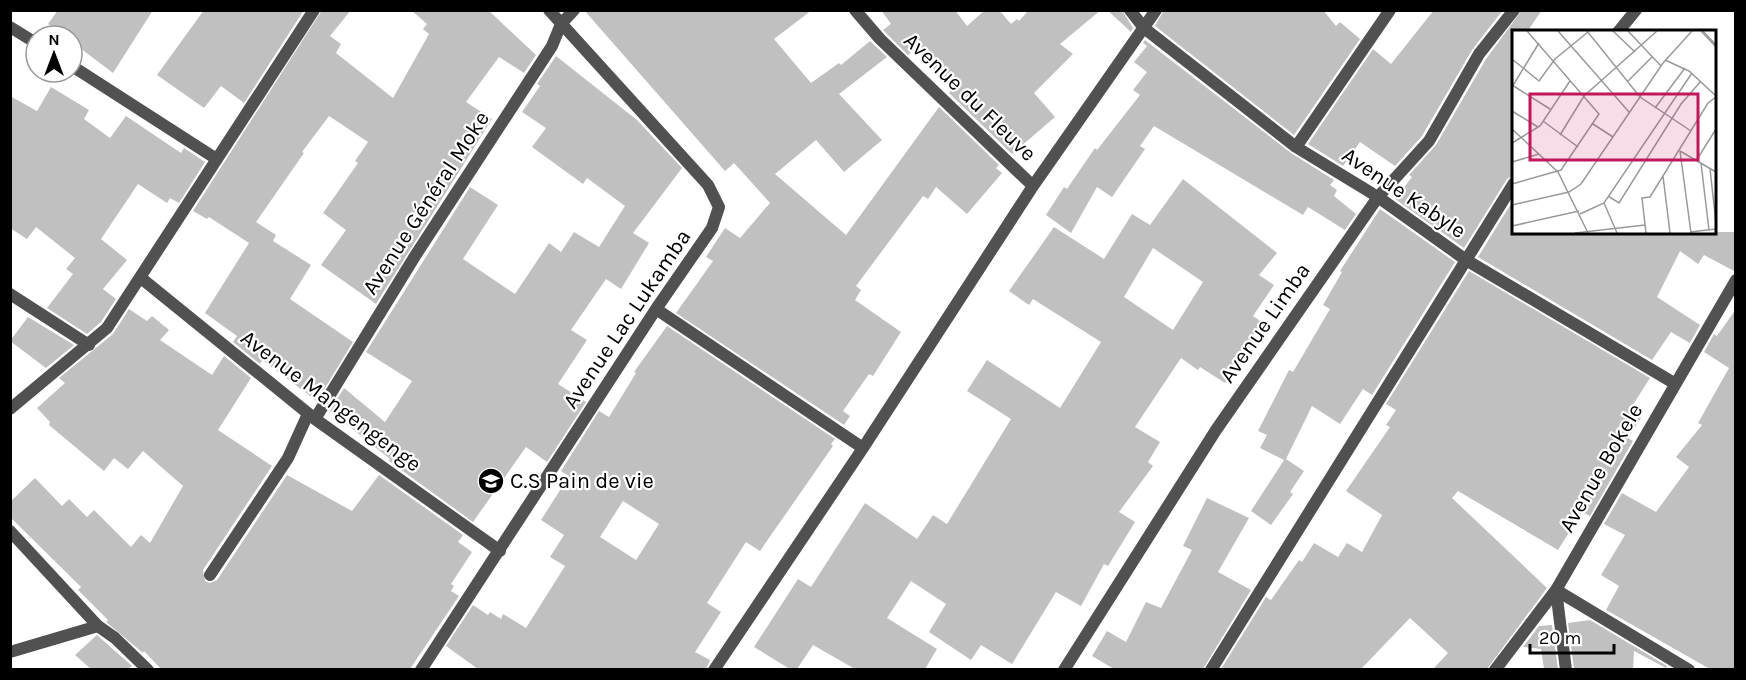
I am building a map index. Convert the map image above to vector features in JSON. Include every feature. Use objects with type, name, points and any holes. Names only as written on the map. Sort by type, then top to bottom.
[{"type":"street","points":[[10,408],[107,328],[141,278],[215,158],[314,10]]},
{"type":"street","name":"Avenue Lac Lukamba","points":[[421,669],[656,309],[712,228],[719,207],[708,185],[549,10]]},
{"type":"street","name":"Avenue Général Moke","points":[[210,574],[288,458],[311,417],[552,46],[561,24],[574,10]]},
{"type":"street","name":"Avenue du Fleuve","points":[[855,10],[880,39],[1033,186]]},
{"type":"street","name":"Avenue Kabyle","points":[[1130,10],[1144,28],[1296,147],[1378,198],[1466,260],[1674,383]]},
{"type":"street","points":[[714,669],[863,448],[1033,186],[1156,10]]},
{"type":"street","points":[[1296,147],[1390,10]]},
{"type":"street","name":"Avenue Limba","points":[[1064,669],[1216,430],[1378,198],[1429,141],[1479,54],[1514,10]]},
{"type":"street","points":[[1620,30],[1636,10]]},
{"type":"street","points":[[10,27],[24,36]]},
{"type":"street","points":[[84,74],[215,158]]},
{"type":"street","points":[[1211,669],[1512,186]]},
{"type":"street","name":"Avenue Mangengenge","points":[[141,278],[311,417],[500,551]]},
{"type":"street","name":"Avenue Bokele","points":[[1495,669],[1556,590],[1674,383],[1736,280]]},
{"type":"street","points":[[10,294],[89,345]]},
{"type":"street","points":[[656,309],[863,448]]},
{"type":"street","points":[[10,531],[98,626],[115,638],[148,669]]},
{"type":"street","points":[[1556,590],[1566,669]]},
{"type":"street","points":[[1556,590],[1689,669]]},
{"type":"street","points":[[10,652],[98,626]]},
{"type":"building","points":[[58,10],[153,10],[113,73],[84,51],[84,24],[48,24]]},
{"type":"building","points":[[204,10],[304,10],[244,103],[221,86],[204,108],[157,75]]},
{"type":"building","points":[[322,10],[351,10],[330,36],[341,44],[336,53],[393,98],[429,34],[423,29],[427,24],[411,10],[488,10],[536,55],[524,73],[499,57],[466,102],[492,119],[376,304],[321,265],[346,230],[323,213],[358,163],[355,161],[368,142],[329,116],[302,152],[304,153],[256,222],[276,235],[273,241],[311,265],[290,299],[353,342],[317,401],[262,360],[260,364],[233,342],[237,336],[205,313],[249,243],[209,217],[207,219],[193,211]]},
{"type":"building","points":[[584,10],[812,10],[774,39],[811,83],[839,63],[841,65],[870,41],[887,57],[839,94],[882,140],[844,172],[816,140],[775,174],[846,235],[939,107],[999,165],[996,168],[1002,173],[967,214],[936,187],[928,199],[923,196],[856,286],[861,290],[855,300],[901,332],[873,376],[869,374],[843,411],[850,416],[844,425],[676,313],[713,261],[706,257],[725,228],[740,238],[770,203],[734,163],[725,171]]},
{"type":"building","points":[[881,10],[955,10],[967,26],[985,10],[999,10],[1011,24],[1017,19],[1019,21],[1029,10],[1101,10],[1060,44],[1073,54],[1034,93],[1055,117],[1012,154],[949,93],[952,89],[915,49],[908,55],[883,30],[891,24]]},
{"type":"building","points":[[1107,10],[1122,10],[1133,28],[1131,32]]},
{"type":"building","points":[[1164,10],[1323,10],[1336,26],[1340,22],[1360,39],[1294,135],[1155,26]]},
{"type":"building","points":[[1434,10],[1503,10],[1472,50],[1422,136],[1395,166],[1360,142],[1343,166],[1308,144],[1373,49],[1391,64]]},
{"type":"building","points":[[1522,10],[1542,10],[1528,30],[1512,30],[1512,176],[1507,179],[1464,248],[1395,199],[1412,177],[1409,175],[1436,145],[1486,59]]},
{"type":"building","points":[[1145,40],[1291,153],[1334,180],[1330,185],[1337,190],[1334,196],[1356,214],[1345,230],[1308,207],[1303,215],[1154,126],[1140,146],[1145,149],[1112,197],[1097,187],[1071,233],[1046,215],[1064,187],[1067,189],[1095,148],[1097,150],[1140,95],[1133,90],[1147,72],[1134,62],[1147,46],[1143,43]]},
{"type":"building","points":[[556,56],[637,120],[682,168],[633,233],[649,243],[621,289],[606,279],[571,330],[587,340],[558,384],[586,402],[547,462],[526,447],[473,522],[389,461],[390,459],[330,411],[344,388],[385,422],[412,381],[366,352],[470,187],[498,205],[463,259],[515,294],[549,243],[561,252],[574,232],[599,247],[625,206],[587,178],[583,184],[532,147],[546,128],[522,112],[540,86],[537,84]]},
{"type":"building","points":[[51,87],[89,110],[84,119],[110,138],[126,116],[181,153],[184,148],[205,162],[179,203],[170,198],[167,203],[138,184],[101,239],[127,260],[103,289],[116,299],[101,322],[87,334],[47,308],[73,274],[66,269],[75,258],[36,227],[27,239],[10,228],[10,96],[37,111]]},
{"type":"building","points":[[1183,179],[1277,253],[1259,275],[1274,285],[1253,316],[1262,322],[1247,345],[1250,347],[1225,383],[1200,367],[1198,370],[1181,358],[1135,427],[1160,442],[1148,462],[1153,466],[1119,512],[1135,522],[1108,566],[1104,564],[1081,606],[1056,592],[1012,664],[981,645],[971,660],[929,632],[946,604],[911,581],[887,618],[937,649],[925,669],[855,669],[813,645],[797,669],[790,669],[754,647],[798,579],[811,587],[865,503],[917,539],[933,515],[947,524],[1011,419],[967,391],[987,360],[1060,408],[1101,342],[1033,299],[1029,305],[1009,291],[1054,227],[1104,259],[1132,214],[1150,225]],"holes":[[[1153,248],[1203,282],[1173,330],[1124,297]]]},
{"type":"building","points":[[1512,202],[1512,234],[1716,234],[1716,232],[1736,232],[1736,272],[1704,255],[1698,264],[1680,251],[1657,297],[1700,325],[1690,343],[1671,332],[1652,360],[1478,257]]},
{"type":"building","points":[[1380,209],[1455,262],[1372,395],[1363,389],[1340,424],[1312,406],[1286,459],[1304,471],[1290,492],[1293,494],[1271,525],[1251,511],[1284,460],[1260,448],[1267,435],[1258,431],[1289,370],[1293,372],[1330,309],[1323,305],[1342,272],[1340,271]]},
{"type":"building","points":[[1469,271],[1650,378],[1629,411],[1641,418],[1628,438],[1633,441],[1590,516],[1582,512],[1558,550],[1458,491],[1452,498],[1547,588],[1487,669],[1433,669],[1448,653],[1410,618],[1361,669],[1221,669],[1266,597],[1271,600],[1299,560],[1302,562],[1314,543],[1338,557],[1347,543],[1362,552],[1382,515],[1346,491],[1390,427],[1386,425],[1396,410],[1386,404]]},
{"type":"building","points":[[129,309],[147,321],[152,316],[169,330],[160,340],[212,375],[224,356],[251,378],[218,430],[272,466],[203,570],[205,581],[210,583],[217,580],[287,475],[352,511],[379,475],[463,535],[458,542],[472,552],[451,584],[454,586],[451,591],[459,596],[410,669],[161,669],[144,651],[143,653],[106,622],[108,620],[78,590],[81,587],[10,517],[10,502],[35,478],[62,506],[69,499],[87,517],[94,510],[131,547],[141,535],[150,543],[183,486],[143,451],[128,469],[114,458],[104,471],[49,425],[50,422],[37,408],[65,383],[59,378],[113,334]]},
{"type":"building","points":[[1736,309],[1736,669],[1710,669],[1606,610],[1619,586],[1601,575],[1625,535],[1604,524],[1622,493],[1656,512],[1689,467],[1676,457],[1702,425],[1698,423],[1729,368],[1704,352],[1714,334],[1717,336]]},
{"type":"building","points":[[28,317],[74,345],[46,368],[10,341]]},
{"type":"building","points":[[667,326],[835,439],[831,444],[833,446],[760,551],[746,542],[707,603],[721,612],[695,652],[710,660],[706,669],[478,669],[446,646],[473,605],[488,615],[490,612],[501,619],[503,614],[526,628],[565,566],[550,557],[564,535],[541,520],[569,476],[561,471],[599,411],[609,417],[636,373],[634,372]],"holes":[[[623,501],[659,524],[636,560],[600,537]]]},
{"type":"building","points":[[1207,498],[1249,518],[1218,572],[1251,590],[1203,669],[1114,669],[1092,656],[1107,631],[1126,642],[1146,602],[1161,608],[1192,550],[1183,546]]},
{"type":"building","points":[[1590,620],[1667,666],[1666,668],[1634,651],[1633,669],[1574,669],[1568,623]]},
{"type":"building","points":[[1552,625],[1558,669],[1544,669],[1541,649],[1523,647],[1539,626]]},
{"type":"building","points":[[97,635],[132,666],[128,669],[91,669],[75,655]]},
{"type":"place","name":"C.S Pain de vie","points":[[491,481]]}]
